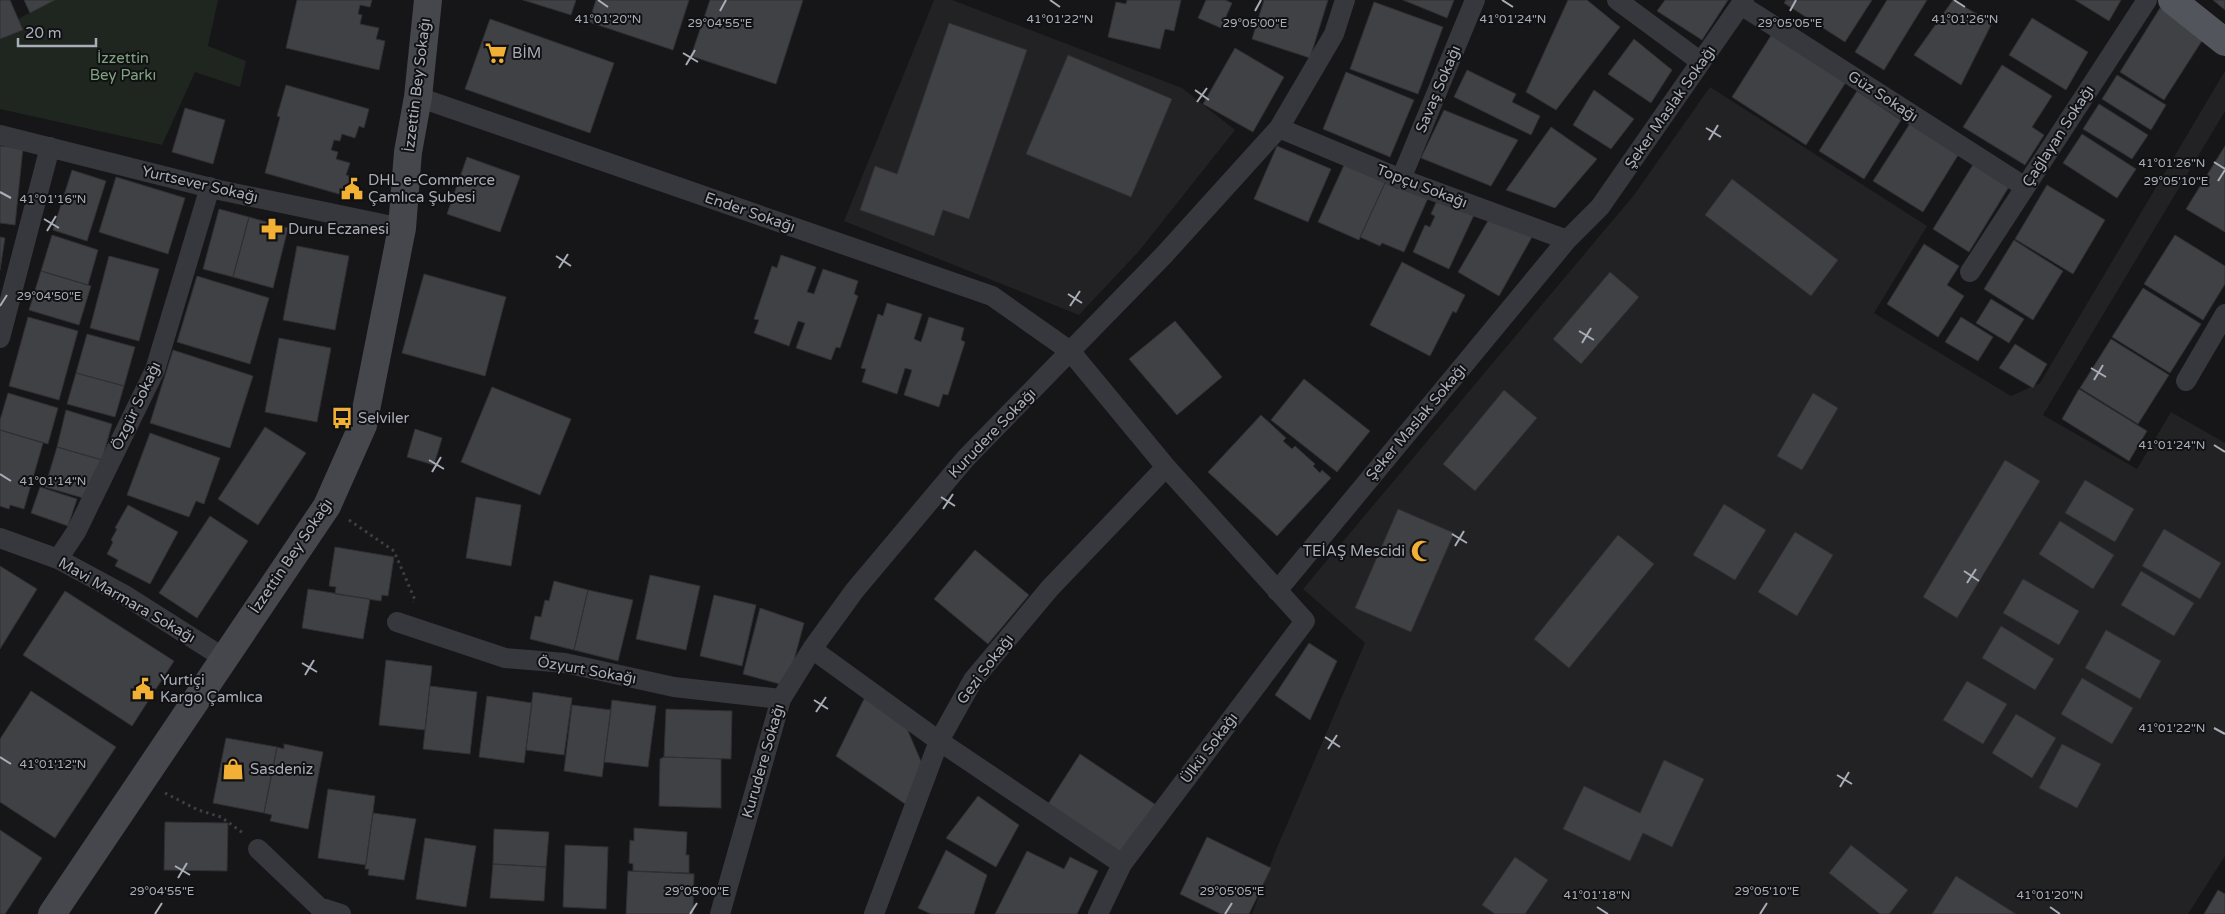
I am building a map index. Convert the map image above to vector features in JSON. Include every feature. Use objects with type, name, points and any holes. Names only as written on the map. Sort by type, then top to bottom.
[{"type":"main road","points":[[2172,0],[2225,42]]},
{"type":"street","name":"İzzettin Bey Sokağı","points":[[52,914],[327,506],[363,425],[402,228],[408,152],[418,97],[428,0]]},
{"type":"street","name":"Kurudere Sokağı","points":[[720,914],[781,699],[812,649],[855,590],[966,458],[1164,255],[1279,128],[1334,34],[1346,0]]},
{"type":"street","name":"Savaş Sokağı","points":[[1401,179],[1475,0]]},
{"type":"street","points":[[1617,0],[1701,62]]},
{"type":"street","name":"Çağlayan Sokağı","points":[[1970,272],[2147,0]]},
{"type":"street","name":"Şeker Maslak Sokağı","points":[[1277,591],[1567,240],[1600,207],[1743,2]]},
{"type":"street","name":"Güz Sokağı","points":[[1743,2],[2025,187]]},
{"type":"street","name":"Ender Sokağı","points":[[418,97],[992,296],[1070,351]]},
{"type":"street","name":"Topçu Sokağı","points":[[1279,128],[1401,179],[1567,240]]},
{"type":"street","name":"Yurtsever Sokağı","points":[[0,135],[210,187],[402,228]]},
{"type":"street","points":[[0,338],[50,147]]},
{"type":"street","name":"Özgür Sokağı","points":[[58,559],[76,532],[155,370],[210,187]]},
{"type":"street","points":[[2186,381],[2225,314]]},
{"type":"street","points":[[1070,351],[1166,467],[1277,591]]},
{"type":"street","name":"Gezi Sokağı","points":[[874,914],[939,741],[973,680],[1050,588],[1166,467]]},
{"type":"street","name":"Mavi Marmara Sokağı","points":[[0,538],[58,559],[123,594],[224,658]]},
{"type":"street","name":"Ülkü Sokağı","points":[[1098,914],[1122,864],[1305,621],[1277,591]]},
{"type":"street","name":"Özyurt Sokağı","points":[[397,622],[505,658],[565,663],[674,687],[781,699]]},
{"type":"street","points":[[812,649],[939,741],[1122,864]]},
{"type":"street","points":[[258,849],[319,907],[341,914]]},
{"type":"path","points":[[327,506],[394,551],[415,600],[397,622]]},
{"type":"path","points":[[143,780],[198,810],[221,817],[241,831],[258,849]]},
{"type":"shaded area","points":[[934,0],[952,0],[1182,88],[1235,130],[1139,251],[1079,315],[844,221]]},
{"type":"shaded area","points":[[2225,71],[2225,111],[2043,415],[2137,469],[2171,412],[2225,443],[2225,856],[2188,914],[1252,914],[1276,850],[1365,643],[1303,589],[1634,195],[1710,87],[1927,226],[1874,313],[2011,396],[2040,383]]},
{"type":"green space","name":"İzzettin Bey Parkı","points":[[53,0],[218,0],[208,46],[246,61],[240,87],[195,72],[162,145],[0,109],[0,29]]},
{"type":"building","points":[[0,0],[10,0],[23,30],[0,39]]},
{"type":"building","points":[[24,0],[55,0],[30,13]]},
{"type":"building","points":[[297,0],[372,0],[370,7],[360,5],[358,14],[362,15],[360,24],[379,28],[376,39],[385,41],[379,70],[286,48]]},
{"type":"building","points":[[523,0],[576,0],[571,15]]},
{"type":"building","points":[[596,0],[689,0],[673,50],[589,22]]},
{"type":"building","points":[[710,0],[803,0],[776,84],[691,56]]},
{"type":"building","points":[[1127,0],[1181,0],[1174,31],[1165,29],[1160,49],[1108,37],[1116,2],[1126,4]]},
{"type":"building","points":[[1206,0],[1225,0],[1232,3],[1221,28],[1198,18]]},
{"type":"building","points":[[1264,0],[1328,0],[1310,58],[1252,39]]},
{"type":"building","points":[[1403,0],[1454,0],[1447,18]]},
{"type":"building","points":[[1568,0],[1587,0],[1620,27],[1556,110],[1526,92]]},
{"type":"building","points":[[1665,0],[1728,0],[1702,40],[1657,11]]},
{"type":"building","points":[[1786,0],[1872,0],[1845,42],[1784,3]]},
{"type":"building","points":[[1887,0],[1927,0],[1884,70],[1855,52]]},
{"type":"building","points":[[1953,0],[1992,23],[1961,85],[1914,55]]},
{"type":"building","points":[[2075,0],[2121,0],[2109,21]]},
{"type":"building","points":[[2213,0],[2225,0],[2225,10]]},
{"type":"building","points":[[1374,2],[1443,27],[1418,94],[1350,69]]},
{"type":"building","points":[[2160,8],[2205,36],[2164,100],[2120,72]]},
{"type":"building","points":[[2032,18],[2088,52],[2066,90],[2009,55]]},
{"type":"building","points":[[490,19],[614,63],[590,133],[465,89]]},
{"type":"building","points":[[949,23],[1027,50],[969,219],[943,210],[934,236],[860,210],[875,166],[897,174]]},
{"type":"building","points":[[1772,34],[1846,82],[1806,145],[1732,97]]},
{"type":"building","points":[[1634,39],[1672,70],[1651,103],[1608,74]]},
{"type":"building","points":[[1235,48],[1284,77],[1253,132],[1203,104]]},
{"type":"building","points":[[1068,55],[1172,99],[1131,197],[1026,154]]},
{"type":"building","points":[[2002,65],[2052,96],[2032,127],[2044,135],[2025,165],[1963,127]]},
{"type":"building","points":[[1467,70],[1516,94],[1512,102],[1540,116],[1531,135],[1454,97]]},
{"type":"building","points":[[1346,72],[1414,100],[1390,157],[1323,129]]},
{"type":"building","points":[[2117,75],[2166,105],[2151,130],[2102,99]]},
{"type":"building","points":[[286,85],[369,109],[364,128],[359,126],[355,138],[342,134],[340,141],[334,140],[331,150],[338,152],[336,159],[350,163],[346,175],[352,177],[346,196],[265,173],[280,117],[277,116]]},
{"type":"building","points":[[1594,90],[1634,119],[1611,149],[1573,125]]},
{"type":"building","points":[[1857,91],[1901,120],[1864,179],[1819,151]]},
{"type":"building","points":[[2099,104],[2148,135],[2132,159],[2083,129]]},
{"type":"building","points":[[185,108],[225,120],[213,164],[172,152]]},
{"type":"building","points":[[1444,110],[1518,140],[1491,186],[1421,158]]},
{"type":"building","points":[[1911,122],[1960,152],[1923,212],[1873,181]]},
{"type":"building","points":[[1551,127],[1597,159],[1555,208],[1506,190]]},
{"type":"building","points":[[2082,134],[2136,169],[2117,198],[2063,163]]},
{"type":"building","points":[[0,146],[23,148],[15,225],[0,223]]},
{"type":"building","points":[[1277,146],[1331,169],[1308,222],[1254,199]]},
{"type":"building","points":[[2225,146],[2225,232],[2186,209]]},
{"type":"building","points":[[467,157],[520,176],[500,232],[447,214]]},
{"type":"building","points":[[1345,163],[1385,183],[1359,240],[1318,222]]},
{"type":"building","points":[[1974,163],[2010,185],[1969,252],[1933,229]]},
{"type":"building","points":[[72,170],[106,181],[87,241],[53,230]]},
{"type":"building","points":[[116,177],[185,198],[168,254],[99,232]]},
{"type":"building","points":[[1732,179],[1838,260],[1811,296],[1705,215]]},
{"type":"building","points":[[1385,183],[1398,189],[1399,185],[1428,198],[1404,252],[1382,243],[1380,246],[1360,237]]},
{"type":"building","points":[[2047,185],[2105,220],[2073,274],[2015,239]]},
{"type":"building","points":[[1438,198],[1474,215],[1449,269],[1413,252],[1425,225],[1430,227],[1435,216],[1431,214]]},
{"type":"building","points":[[219,209],[249,217],[233,277],[203,269]]},
{"type":"building","points":[[1492,214],[1532,237],[1499,296],[1458,272]]},
{"type":"building","points":[[249,217],[288,228],[273,288],[233,277]]},
{"type":"building","points":[[52,235],[98,250],[88,285],[41,271]]},
{"type":"building","points":[[2175,235],[2225,266],[2225,284],[2203,320],[2144,284]]},
{"type":"building","points":[[0,237],[5,238],[0,270]]},
{"type":"building","points":[[2014,240],[2063,271],[2033,320],[1984,289]]},
{"type":"building","points":[[1924,244],[1959,266],[1947,285],[1964,296],[1938,337],[1887,304]]},
{"type":"building","points":[[297,246],[349,256],[335,330],[283,320]]},
{"type":"building","points":[[781,255],[816,267],[807,292],[814,294],[823,269],[858,281],[854,294],[858,296],[840,348],[836,347],[831,360],[796,348],[805,323],[798,321],[789,346],[754,333],[759,320],[754,319],[772,266],[777,268]]},
{"type":"building","points":[[109,256],[159,269],[139,341],[90,328]]},
{"type":"building","points":[[1402,262],[1465,295],[1456,313],[1453,311],[1430,356],[1370,325]]},
{"type":"building","points":[[41,271],[91,286],[79,325],[29,310]]},
{"type":"building","points":[[1610,272],[1639,297],[1581,364],[1553,339]]},
{"type":"building","points":[[424,274],[506,297],[485,376],[402,353]]},
{"type":"building","points":[[197,276],[269,298],[250,364],[177,342]]},
{"type":"building","points":[[2143,288],[2201,324],[2170,373],[2112,337]]},
{"type":"building","points":[[1991,299],[2024,319],[2009,343],[1976,323]]},
{"type":"building","points":[[887,303],[922,314],[914,339],[921,342],[929,317],[964,328],[961,340],[965,342],[948,395],[943,394],[939,407],[904,395],[912,370],[905,368],[897,394],[862,382],[866,369],[861,368],[878,314],[883,316]]},
{"type":"building","points":[[28,317],[78,331],[59,400],[9,386]]},
{"type":"building","points":[[1961,317],[1993,337],[1978,361],[1945,342]]},
{"type":"building","points":[[1175,321],[1222,377],[1177,415],[1129,359]]},
{"type":"building","points":[[87,334],[135,347],[124,386],[76,373]]},
{"type":"building","points":[[279,338],[331,348],[317,422],[265,412]]},
{"type":"building","points":[[2111,339],[2169,375],[2138,424],[2080,388]]},
{"type":"building","points":[[2015,344],[2047,364],[2033,388],[1999,368]]},
{"type":"building","points":[[173,350],[253,376],[230,448],[150,423]]},
{"type":"building","points":[[76,373],[124,386],[115,417],[67,404]]},
{"type":"building","points":[[1304,379],[1370,431],[1337,472],[1271,420]]},
{"type":"building","points":[[492,387],[571,419],[540,495],[461,462]]},
{"type":"building","points":[[2079,389],[2147,431],[2129,461],[2062,419]]},
{"type":"building","points":[[1504,390],[1537,418],[1475,491],[1443,464]]},
{"type":"building","points":[[8,393],[58,408],[48,444],[0,430],[0,420]]},
{"type":"building","points":[[1813,393],[1838,408],[1802,470],[1777,456]]},
{"type":"building","points":[[66,410],[112,424],[102,460],[57,447]]},
{"type":"building","points":[[1261,415],[1286,438],[1283,441],[1292,449],[1295,446],[1315,464],[1313,466],[1320,473],[1322,470],[1331,478],[1277,536],[1208,472]]},
{"type":"building","points":[[265,427],[306,453],[258,525],[218,499]]},
{"type":"building","points":[[415,429],[442,438],[434,465],[407,457]]},
{"type":"building","points":[[0,430],[43,443],[24,509],[10,505],[9,509],[0,506]]},
{"type":"building","points":[[150,433],[220,458],[204,504],[196,501],[189,517],[127,495]]},
{"type":"building","points":[[57,447],[102,460],[90,500],[45,487]]},
{"type":"building","points":[[2005,460],[2040,481],[1957,618],[1923,597]]},
{"type":"building","points":[[2085,480],[2134,509],[2115,542],[2065,513]]},
{"type":"building","points":[[40,487],[77,499],[68,526],[31,513]]},
{"type":"building","points":[[476,497],[521,505],[511,566],[466,558]]},
{"type":"building","points":[[1724,504],[1766,530],[1735,580],[1693,555]]},
{"type":"building","points":[[128,505],[178,532],[150,584],[115,566],[118,560],[107,554],[117,529],[115,528]]},
{"type":"building","points":[[1398,509],[1454,533],[1411,632],[1355,608]]},
{"type":"building","points":[[210,516],[248,541],[197,618],[159,593]]},
{"type":"building","points":[[2060,521],[2114,555],[2093,589],[2039,554]]},
{"type":"building","points":[[2164,529],[2221,563],[2200,599],[2142,566]]},
{"type":"building","points":[[1795,532],[1833,555],[1797,616],[1758,592]]},
{"type":"building","points":[[1618,535],[1654,564],[1569,668],[1534,639]]},
{"type":"building","points":[[335,547],[394,557],[388,596],[382,595],[381,601],[335,594],[336,587],[329,586]]},
{"type":"building","points":[[975,550],[1029,595],[988,644],[934,599]]},
{"type":"building","points":[[0,566],[37,589],[0,649]]},
{"type":"building","points":[[2141,571],[2194,603],[2174,636],[2121,605]]},
{"type":"building","points":[[650,575],[700,586],[686,650],[636,639]]},
{"type":"building","points":[[2023,579],[2079,611],[2059,645],[2003,613]]},
{"type":"building","points":[[554,581],[588,590],[574,650],[530,639],[535,616],[541,617],[545,600],[549,601]]},
{"type":"building","points":[[308,589],[370,599],[363,639],[302,628]]},
{"type":"building","points":[[588,590],[633,600],[618,661],[574,650]]},
{"type":"building","points":[[65,591],[174,661],[132,726],[23,655]]},
{"type":"building","points":[[714,595],[756,605],[742,666],[700,656]]},
{"type":"building","points":[[760,608],[804,623],[787,686],[743,674]]},
{"type":"building","points":[[2001,626],[2054,659],[2035,690],[1982,658]]},
{"type":"building","points":[[2106,630],[2161,661],[2140,699],[2085,668]]},
{"type":"building","points":[[1309,643],[1337,661],[1310,720],[1275,695]]},
{"type":"building","points":[[386,660],[432,666],[425,730],[379,725]]},
{"type":"building","points":[[2082,678],[2133,708],[2112,744],[2061,714]]},
{"type":"building","points":[[1967,681],[2007,704],[1983,744],[1943,720]]},
{"type":"building","points":[[430,686],[477,692],[470,754],[423,749]]},
{"type":"building","points":[[31,691],[116,747],[55,838],[0,802],[0,739]]},
{"type":"building","points":[[533,692],[572,698],[564,755],[526,750]]},
{"type":"building","points":[[867,693],[905,724],[926,773],[908,806],[836,756]]},
{"type":"building","points":[[487,696],[532,703],[524,763],[479,757]]},
{"type":"building","points":[[612,700],[656,706],[648,767],[604,762]]},
{"type":"building","points":[[572,705],[611,710],[602,777],[564,771]]},
{"type":"building","points":[[666,709],[732,711],[731,759],[664,757]]},
{"type":"building","points":[[2016,714],[2056,738],[2032,778],[1992,753]]},
{"type":"building","points":[[226,738],[277,747],[264,813],[213,803]]},
{"type":"building","points":[[284,744],[323,752],[308,829],[270,821],[272,815],[264,813],[277,747],[284,749]]},
{"type":"building","points":[[2062,744],[2101,764],[2077,808],[2039,788]]},
{"type":"building","points":[[1080,754],[1156,805],[1121,853],[1048,804]]},
{"type":"building","points":[[664,757],[721,759],[721,808],[659,806],[660,759]]},
{"type":"building","points":[[1664,760],[1704,779],[1672,847],[1643,833],[1630,861],[1563,829],[1584,786],[1640,813]]},
{"type":"building","points":[[328,789],[375,796],[366,865],[318,858]]},
{"type":"building","points":[[978,796],[1019,825],[996,867],[946,838]]},
{"type":"building","points":[[373,813],[416,819],[404,880],[368,875],[369,869],[365,869]]},
{"type":"building","points":[[165,822],[228,823],[227,871],[164,870]]},
{"type":"building","points":[[634,828],[687,832],[686,855],[689,855],[689,873],[633,871],[633,864],[629,863],[630,840],[634,841]]},
{"type":"building","points":[[494,829],[549,832],[546,867],[493,864]]},
{"type":"building","points":[[0,830],[42,858],[5,914],[0,914]]},
{"type":"building","points":[[1207,837],[1271,868],[1249,914],[1221,914],[1180,894]]},
{"type":"building","points":[[425,838],[476,846],[466,907],[416,899]]},
{"type":"building","points":[[565,845],[608,847],[606,909],[563,907]]},
{"type":"building","points":[[1851,845],[1908,890],[1889,914],[1880,914],[1829,873]]},
{"type":"building","points":[[946,850],[987,875],[974,914],[931,914],[918,908]]},
{"type":"building","points":[[1027,851],[1064,869],[1070,857],[1098,871],[1077,914],[995,914]]},
{"type":"building","points":[[1515,857],[1548,880],[1525,914],[1495,914],[1482,905]]},
{"type":"building","points":[[493,864],[546,867],[544,901],[490,898]]},
{"type":"building","points":[[628,871],[694,874],[693,914],[626,914]]},
{"type":"building","points":[[1956,876],[2016,914],[1932,914]]},
{"type":"building","points":[[2218,890],[2225,894],[2225,914],[2204,914]]},
{"type":"place","name":"BİM","points":[[496,53]]},
{"type":"place","name":"DHL e-Commerce Çamlıca Şubesi","points":[[352,189]]},
{"type":"place","name":"Duru Eczanesi","points":[[272,229]]},
{"type":"place","name":"Selviler","points":[[342,418]]},
{"type":"place","name":"TEİAŞ Mescidi","points":[[1422,551]]},
{"type":"place","name":"Yurtiçi Kargo Çamlıca","points":[[143,689]]},
{"type":"place","name":"Sasdeniz","points":[[233,769]]}]
